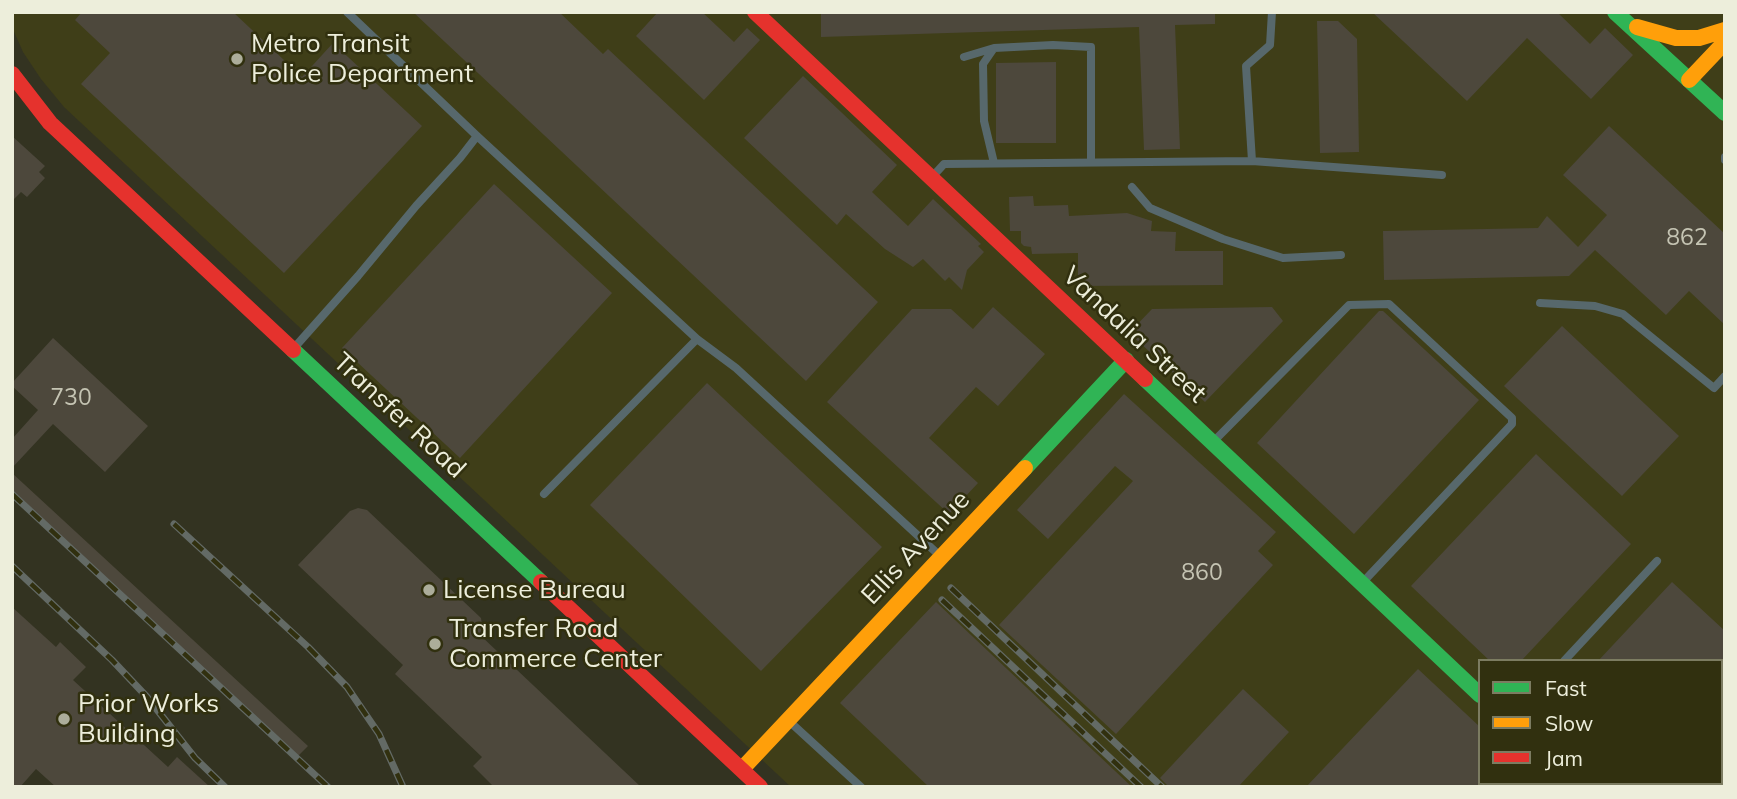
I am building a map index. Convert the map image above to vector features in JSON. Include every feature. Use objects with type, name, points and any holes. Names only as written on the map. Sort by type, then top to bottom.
[{"type":"street","name":"Vandalia Street","points":[[755,12],[1478,693]]},
{"type":"street","points":[[1625,18],[1661,36],[1676,38],[1713,35],[1725,30]]},
{"type":"street","points":[[1625,18],[1725,113]]},
{"type":"street","points":[[1689,80],[1725,42]]},
{"type":"street","name":"Transfer Road","points":[[12,74],[50,122],[761,787]]},
{"type":"street","name":"Ellis Avenue","points":[[742,769],[1126,360]]},
{"type":"lane","points":[[347,12],[477,136],[698,339],[736,368],[941,557]]},
{"type":"lane","points":[[1252,161],[1246,66],[1270,45],[1272,12]]},
{"type":"lane","points":[[964,57],[994,48],[1053,45],[1091,47],[1091,162]]},
{"type":"lane","points":[[994,48],[983,64],[985,121],[994,163]]},
{"type":"lane","points":[[292,350],[477,136]]},
{"type":"lane","points":[[931,178],[944,164],[1252,161],[1441,176]]},
{"type":"lane","points":[[1132,187],[1150,208],[1223,239],[1283,258],[1341,255]]},
{"type":"lane","points":[[1541,303],[1595,306],[1623,314],[1714,388],[1725,376]]},
{"type":"lane","points":[[1213,442],[1349,304],[1389,304],[1512,418],[1513,424],[1362,583]]},
{"type":"lane","points":[[544,494],[698,339]]},
{"type":"lane","points":[[1566,659],[1657,561]]},
{"type":"lane","points":[[788,720],[861,787]]},
{"type":"shaded area","points":[[12,12],[1725,12],[1725,787],[791,787],[64,107],[23,52],[12,27]]},
{"type":"building","points":[[82,12],[233,12],[302,77],[333,43],[422,126],[284,273],[81,84],[110,53],[75,20]]},
{"type":"building","points":[[413,12],[559,12],[603,54],[608,49],[878,302],[806,381]]},
{"type":"building","points":[[658,12],[702,12],[734,42],[747,28],[760,40],[704,100],[636,36]]},
{"type":"building","points":[[821,12],[1215,12],[1215,24],[1175,25],[1180,149],[1144,150],[1139,27],[821,37]]},
{"type":"building","points":[[1372,12],[1557,12],[1590,44],[1605,28],[1633,55],[1591,99],[1527,38],[1467,101]]},
{"type":"building","points":[[1317,21],[1338,21],[1357,39],[1359,152],[1320,153]]},
{"type":"building","points":[[1056,62],[1056,143],[996,143],[996,63]]},
{"type":"building","points":[[803,76],[897,165],[872,192],[908,226],[933,199],[981,244],[978,246],[984,252],[967,270],[962,290],[949,277],[945,281],[923,259],[913,267],[885,249],[846,214],[837,225],[744,138]]},
{"type":"building","points":[[1609,126],[1725,234],[1725,325],[1689,291],[1666,315],[1595,250],[1569,276],[1384,280],[1383,231],[1538,228],[1547,216],[1578,247],[1607,215],[1563,175]]},
{"type":"building","points":[[12,136],[45,166],[39,172],[45,178],[27,197],[21,192],[12,201]]},
{"type":"building","points":[[494,184],[612,293],[460,458],[342,348]]},
{"type":"building","points":[[1033,196],[1034,206],[1068,205],[1069,216],[1127,213],[1152,221],[1151,231],[1176,232],[1175,251],[1223,251],[1223,285],[1078,286],[1078,253],[1032,254],[1031,247],[1021,243],[1021,231],[1010,231],[1009,197]]},
{"type":"building","points":[[993,307],[1045,354],[998,406],[976,387],[929,438],[978,483],[949,514],[827,402],[912,309],[951,309],[973,329]]},
{"type":"building","points":[[1272,307],[1283,321],[1205,402],[1129,333],[1152,309]]},
{"type":"building","points":[[1379,311],[1383,311],[1479,400],[1354,534],[1257,443]]},
{"type":"building","points":[[1562,326],[1679,436],[1622,496],[1504,386]]},
{"type":"building","points":[[53,338],[148,426],[105,472],[53,424],[12,468],[12,439],[38,410],[12,383]]},
{"type":"building","points":[[707,383],[882,547],[761,671],[590,505]]},
{"type":"building","points":[[1124,394],[1276,532],[1258,551],[1273,565],[1116,734],[999,625],[1133,481],[1115,466],[1048,539],[1017,510]]},
{"type":"building","points":[[1536,454],[1631,544],[1523,659],[1488,659],[1411,586]]},
{"type":"building","points":[[12,473],[308,746],[298,756],[12,491]]},
{"type":"building","name":"Transfer Road Commerce Center","points":[[358,508],[367,510],[481,618],[480,635],[641,787],[494,787],[473,766],[482,757],[395,674],[403,665],[298,565],[350,511]]},
{"type":"building","points":[[1672,582],[1725,631],[1725,661],[1600,659]]},
{"type":"building","points":[[936,602],[1132,787],[929,787],[840,703]]},
{"type":"building","name":"Prior Works Building","points":[[12,607],[56,647],[60,642],[86,667],[73,680],[168,767],[177,757],[210,787],[56,787],[36,769],[20,787],[12,787]]},
{"type":"building","points":[[1418,669],[1478,725],[1480,787],[1306,787]]},
{"type":"building","points":[[1243,689],[1289,732],[1238,787],[1169,787],[1160,778]]},
{"type":"railway","points":[[12,494],[328,787]]},
{"type":"railway","points":[[174,524],[308,647],[347,687],[379,734],[403,787]]},
{"type":"railway","points":[[12,566],[112,660],[147,697],[195,758],[225,787]]},
{"type":"railway","points":[[951,588],[1162,787]]},
{"type":"railway","points":[[942,600],[1141,787]]},
{"type":"traffic: fast","points":[[1615,12],[1725,113]]},
{"type":"traffic: fast","points":[[293,350],[541,582]]},
{"type":"traffic: fast","points":[[1025,468],[1126,360]]},
{"type":"traffic: fast","points":[[1145,379],[1478,693]]},
{"type":"traffic: slow","points":[[1637,27],[1676,38],[1699,38],[1725,30]]},
{"type":"traffic: slow","points":[[1689,80],[1725,42]]},
{"type":"traffic: slow","points":[[742,769],[1025,468]]},
{"type":"traffic: jam","points":[[755,12],[1145,379]]},
{"type":"traffic: jam","points":[[12,74],[50,123],[293,350]]},
{"type":"traffic: jam","points":[[541,582],[760,787]]},
{"type":"place","name":"Metro Transit Police Department","points":[[237,59]]},
{"type":"place","name":"License Bureau","points":[[429,590]]},
{"type":"place","name":"Transfer Road Commerce Center","points":[[435,644]]},
{"type":"place","name":"Prior Works Building","points":[[64,719]]}]
